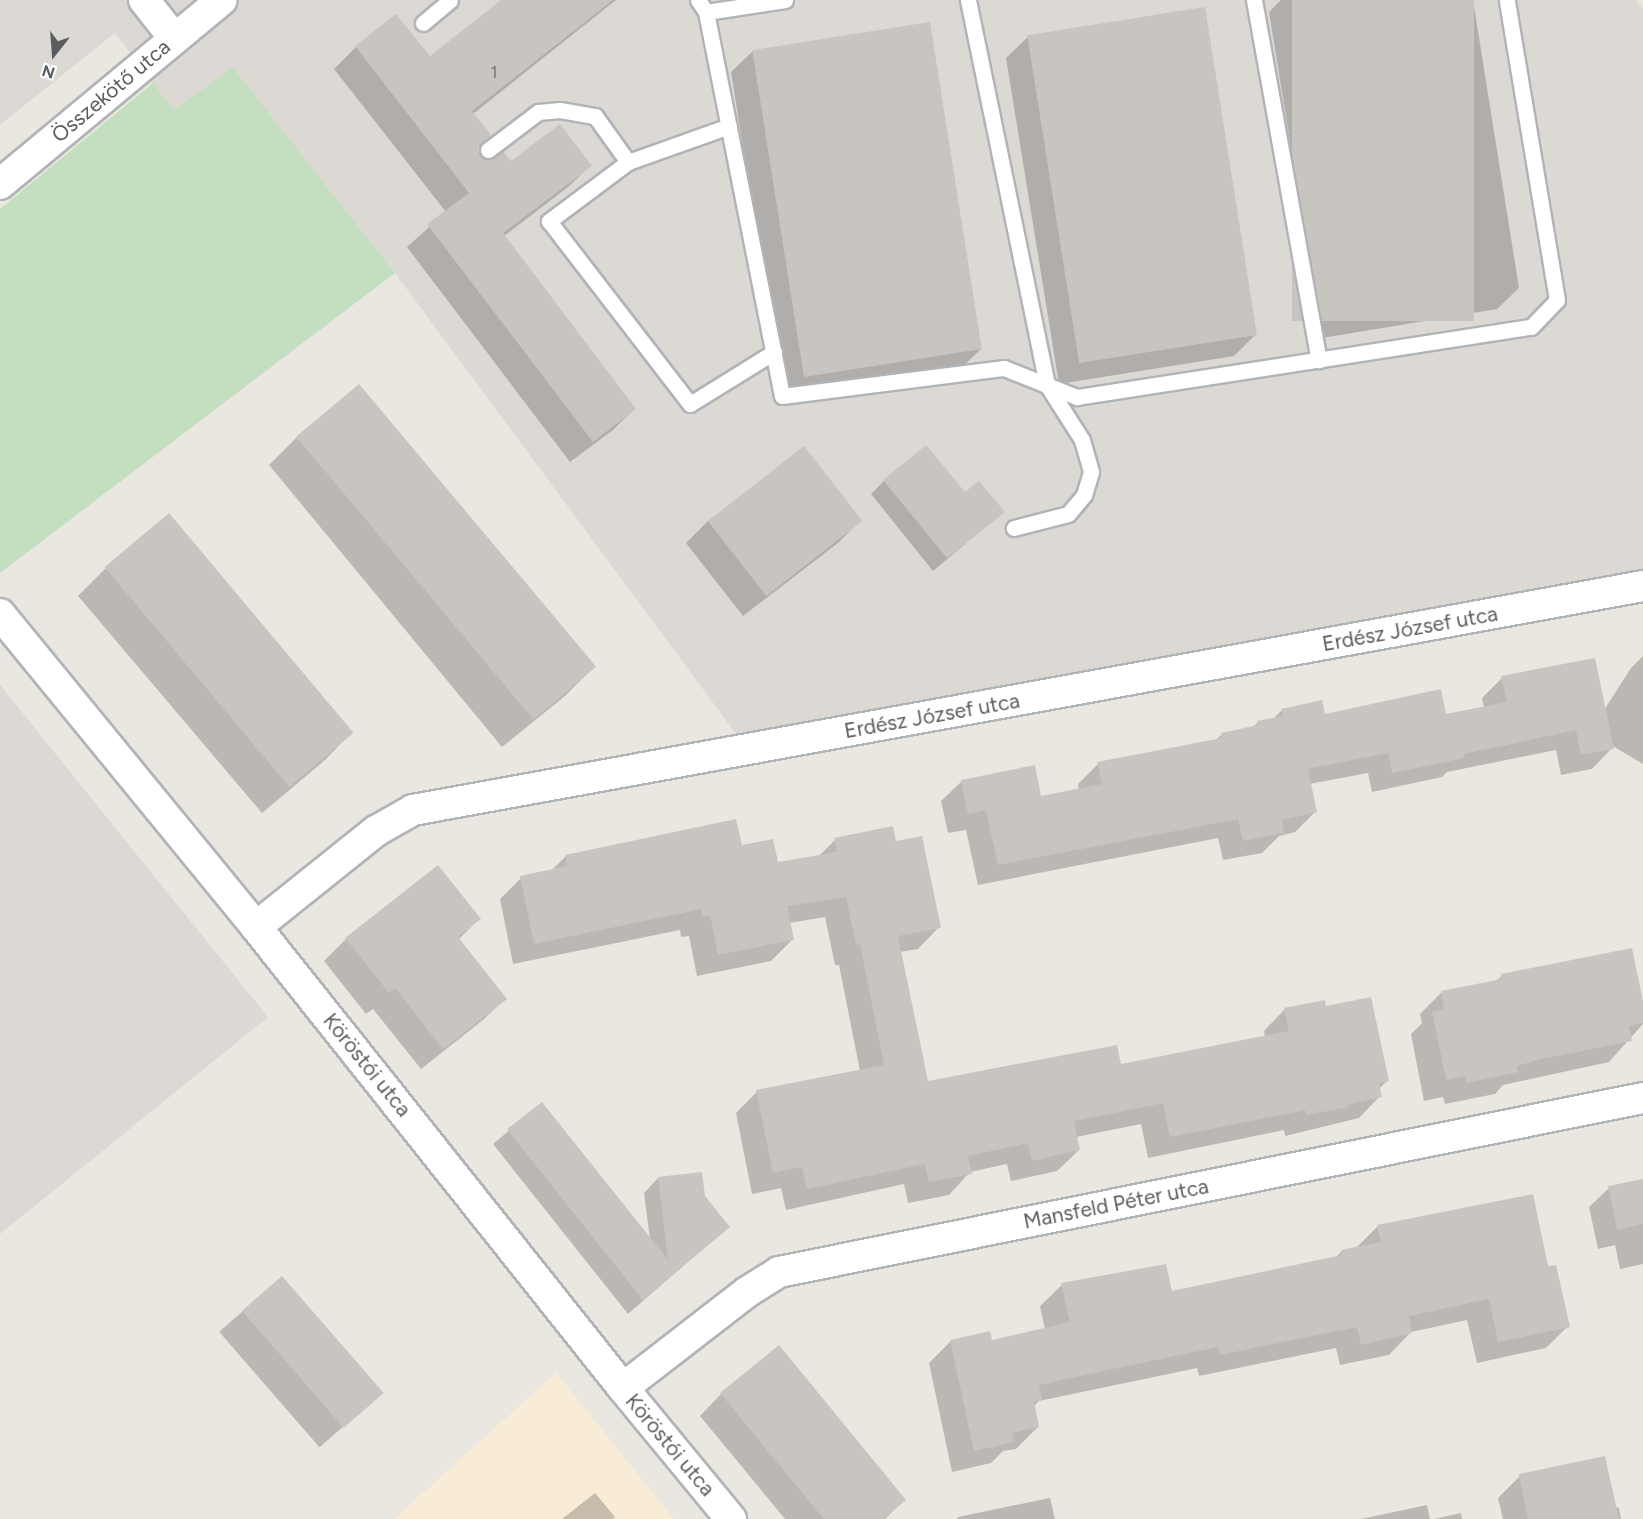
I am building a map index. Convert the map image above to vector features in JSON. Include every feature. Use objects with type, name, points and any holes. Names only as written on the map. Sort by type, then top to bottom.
[{"type":"street","points":[[144,0],[174,38]]},
{"type":"street","name":"Összekötő utca","points":[[0,184],[222,0]]},
{"type":"street","name":"Erdész József utca","points":[[256,927],[376,831],[413,810],[1643,586]]},
{"type":"street","name":"Köröstói utca","points":[[0,614],[256,927],[623,1388],[732,1519]]},
{"type":"street","name":"Mansfeld Péter utca","points":[[623,1388],[747,1292],[779,1272],[1643,1098]]},
{"type":"lane","points":[[423,23],[450,0]]},
{"type":"lane","points":[[785,0],[702,6],[729,126],[782,396],[1004,368],[1077,397],[1531,327],[1557,300],[1507,0]]},
{"type":"lane","points":[[968,0],[1047,385],[1082,440],[1091,472],[1084,495],[1068,514],[1014,528]]},
{"type":"lane","points":[[1254,0],[1319,360]]},
{"type":"lane","points":[[488,150],[538,112],[560,110],[595,116],[628,162]]},
{"type":"lane","points":[[729,126],[628,162],[549,221],[690,404],[774,352]]},
{"type":"shaded area","points":[[0,0],[1636,0],[1643,9],[1643,586],[748,750],[395,273],[233,67],[174,111],[115,33],[0,125]]},
{"type":"shaded area","points":[[0,685],[268,1017],[0,1234]]},
{"type":"shaded area","points":[[556,1373],[674,1519],[394,1519]]},
{"type":"green space","points":[[233,67],[395,273],[0,573],[0,209],[153,83],[174,110]]},
{"type":"building","points":[[501,0],[613,0],[472,111],[491,135],[479,147],[478,152],[484,159],[493,158],[503,151],[511,161],[560,124],[592,166],[503,233],[636,409],[593,442],[427,224],[469,193],[355,46],[396,14],[430,56]]},
{"type":"building","points":[[1292,0],[1474,0],[1474,321],[1292,321]]},
{"type":"building","points":[[1205,7],[1257,335],[1079,363],[1027,35]]},
{"type":"building","points":[[930,22],[982,349],[804,377],[752,50]]},
{"type":"building","points":[[359,384],[596,667],[533,719],[296,437]]},
{"type":"building","points":[[926,445],[965,492],[979,481],[1005,512],[947,558],[883,480]]},
{"type":"building","points":[[804,446],[862,521],[766,596],[708,521]]},
{"type":"building","points":[[169,513],[353,733],[289,787],[105,567]]},
{"type":"building","points":[[1595,658],[1614,749],[1581,755],[1576,730],[1464,754],[1464,758],[1392,773],[1388,753],[1308,769],[1317,812],[1282,820],[1284,833],[1243,841],[1238,819],[998,865],[986,810],[968,814],[961,780],[1035,765],[1041,796],[1102,784],[1097,762],[1222,738],[1221,733],[1258,725],[1257,721],[1283,716],[1281,709],[1322,700],[1325,714],[1441,689],[1446,714],[1507,702],[1501,676]]},
{"type":"building","points":[[736,819],[742,845],[773,839],[778,862],[837,852],[834,838],[893,826],[896,841],[922,836],[941,928],[898,936],[928,1081],[1117,1045],[1121,1064],[1289,1031],[1284,1008],[1325,1000],[1326,1006],[1371,997],[1389,1081],[1379,1083],[1382,1097],[1349,1104],[1349,1107],[1306,1115],[1305,1110],[1170,1137],[1163,1103],[1074,1121],[1080,1150],[1032,1161],[1028,1143],[968,1156],[972,1174],[929,1182],[925,1164],[807,1189],[802,1167],[773,1173],[756,1090],[884,1065],[860,944],[856,945],[846,897],[787,906],[794,940],[718,955],[710,915],[702,917],[701,909],[534,944],[520,876],[567,866],[565,855]]},
{"type":"building","points":[[438,865],[481,919],[458,937],[507,999],[443,1049],[395,988],[389,993],[345,938]]},
{"type":"building","points":[[1632,948],[1643,1001],[1643,1023],[1629,1026],[1632,1041],[1537,1060],[1517,1066],[1518,1072],[1466,1083],[1465,1076],[1446,1080],[1432,1011],[1444,1009],[1441,991],[1502,979],[1501,974]]},
{"type":"building","points":[[542,1102],[668,1260],[658,1177],[702,1172],[705,1196],[730,1227],[643,1300],[507,1129]]},
{"type":"building","points":[[1643,1179],[1643,1224],[1617,1230],[1608,1186]]},
{"type":"building","points":[[1533,1194],[1548,1266],[1556,1265],[1570,1327],[1498,1342],[1489,1299],[1409,1316],[1412,1333],[1361,1345],[1357,1327],[1220,1355],[1218,1347],[1039,1385],[1042,1400],[1034,1402],[1039,1427],[1012,1433],[1014,1442],[974,1451],[950,1340],[990,1331],[992,1340],[1070,1322],[1061,1283],[1166,1264],[1172,1291],[1342,1255],[1341,1250],[1381,1242],[1377,1225]]},
{"type":"building","points":[[282,1276],[384,1393],[344,1428],[242,1311]]},
{"type":"building","points":[[779,1345],[906,1500],[883,1519],[824,1519],[720,1393]]},
{"type":"building","points":[[1605,1456],[1619,1519],[1528,1519],[1519,1474]]}]
